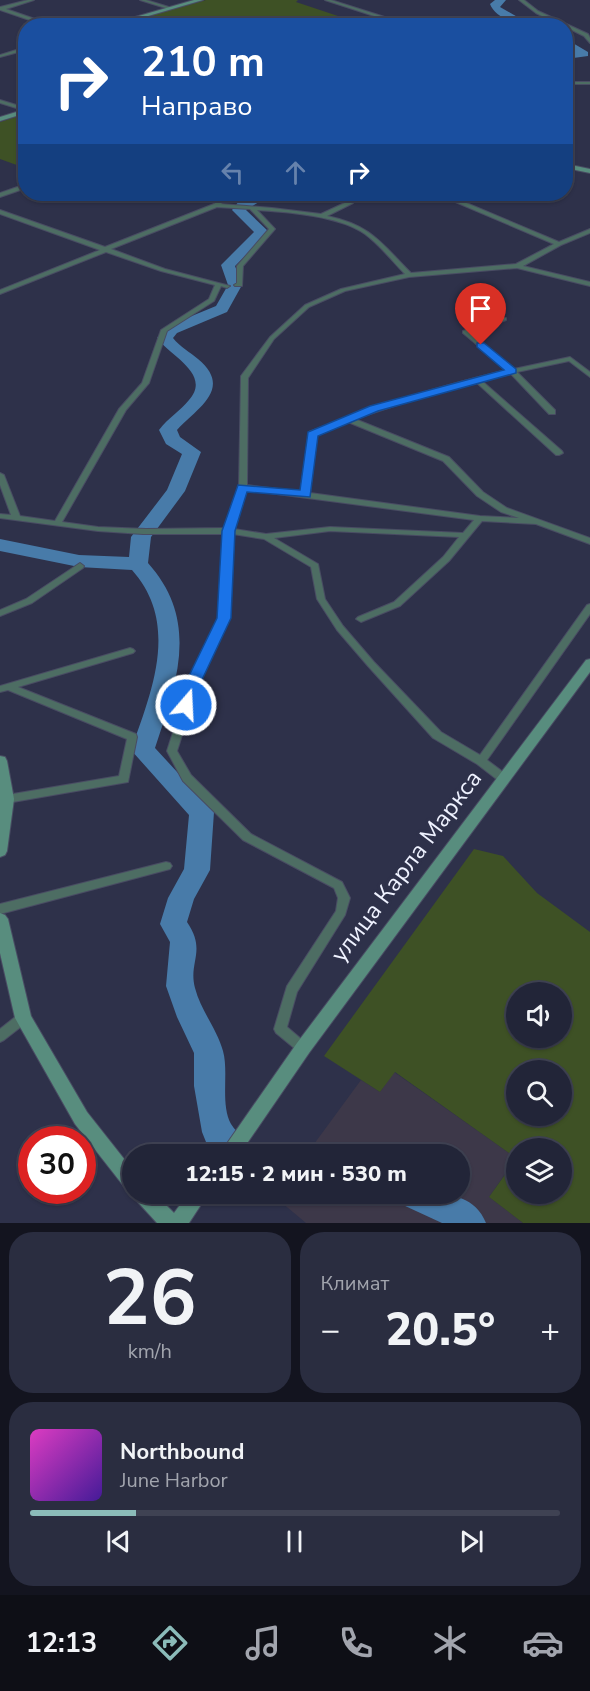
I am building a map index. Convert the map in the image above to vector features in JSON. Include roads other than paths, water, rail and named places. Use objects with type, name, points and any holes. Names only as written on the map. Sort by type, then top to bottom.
[{"type":"main road","points":[[134,18],[200,0]]},
{"type":"main road","points":[[0,120],[18,114]]},
{"type":"main road","points":[[573,167],[590,171]]},
{"type":"main road","name":"улица Карла Маркса","points":[[236,1144],[303,1047],[590,663]]},
{"type":"main road","points":[[0,761],[7,799],[0,851]]},
{"type":"main road","points":[[0,918],[23,1018],[81,1118],[122,1171]]},
{"type":"main road","points":[[152,1204],[170,1223]]},
{"type":"main road","points":[[178,1223],[192,1204]]},
{"type":"street","points":[[0,8],[32,0]]},
{"type":"street","points":[[142,0],[170,8]]},
{"type":"street","points":[[331,0],[386,18]]},
{"type":"street","points":[[521,0],[550,18]]},
{"type":"street","points":[[0,8],[29,18]]},
{"type":"street","points":[[573,29],[586,35],[590,42]]},
{"type":"street","points":[[0,56],[18,50]]},
{"type":"street","points":[[573,82],[590,83]]},
{"type":"street","points":[[0,101],[18,108]]},
{"type":"street","points":[[0,195],[18,189]]},
{"type":"street","points":[[0,292],[216,205],[220,201]]},
{"type":"street","points":[[458,201],[559,244]]},
{"type":"street","points":[[320,217],[351,202]]},
{"type":"street","points":[[216,205],[320,217],[350,224],[365,232],[409,275]]},
{"type":"street","points":[[237,285],[240,285],[240,266],[272,230],[252,208]]},
{"type":"street","points":[[0,212],[163,270],[223,285],[212,300],[164,330],[145,383],[123,409],[57,524]]},
{"type":"street","points":[[517,266],[590,231]]},
{"type":"street","points":[[303,1047],[280,1029],[291,990],[341,912],[344,898],[338,885],[247,837],[187,778],[172,751],[194,682],[224,618],[229,531],[243,487],[244,378],[272,338],[307,306],[343,290],[409,275],[517,266],[590,284]]},
{"type":"street","points":[[504,319],[465,332],[512,371],[552,412]]},
{"type":"street","points":[[306,495],[312,434],[348,419],[476,379],[512,371],[570,359],[590,375]]},
{"type":"street","points":[[476,379],[559,453]]},
{"type":"street","points":[[348,419],[446,459],[480,494],[504,510],[590,541]]},
{"type":"street","points":[[0,475],[16,518]]},
{"type":"street","points":[[243,487],[480,518],[537,522]]},
{"type":"street","points":[[0,516],[57,524],[146,531],[229,531],[266,537],[330,529],[463,535]]},
{"type":"street","points":[[361,619],[397,604],[446,559],[463,535],[480,518]]},
{"type":"street","points":[[266,537],[315,566],[321,599],[340,628],[437,735],[481,761],[503,778]]},
{"type":"street","points":[[0,614],[29,601],[80,566]]},
{"type":"street","name":"улица Карла Маркса","points":[[481,761],[590,607]]},
{"type":"street","points":[[3,687],[130,651]]},
{"type":"street","points":[[3,687],[94,720],[132,737],[124,779],[7,799]]},
{"type":"street","points":[[0,918],[166,866]]},
{"type":"street","points":[[0,1036],[23,1018]]},
{"type":"waterway","points":[[501,0],[495,4],[496,8],[514,18]]},
{"type":"waterway","points":[[573,47],[584,54],[573,55]]},
{"type":"waterway","points":[[138,564],[141,537],[176,491],[192,452],[172,440],[168,430],[198,401],[205,385],[204,377],[199,369],[170,345],[165,338],[171,330],[222,309],[235,285],[228,265],[262,232],[239,210],[250,201]]},
{"type":"waterway","points":[[0,545],[79,561],[138,564]]},
{"type":"waterway","points":[[138,564],[155,583],[165,605],[169,628],[169,653],[165,678],[143,750],[202,812],[197,870],[181,898],[173,924],[184,940],[180,986],[191,1017],[209,1052],[209,1086],[217,1132],[230,1144]]},
{"type":"waterway","points":[[437,1204],[470,1223]]}]
